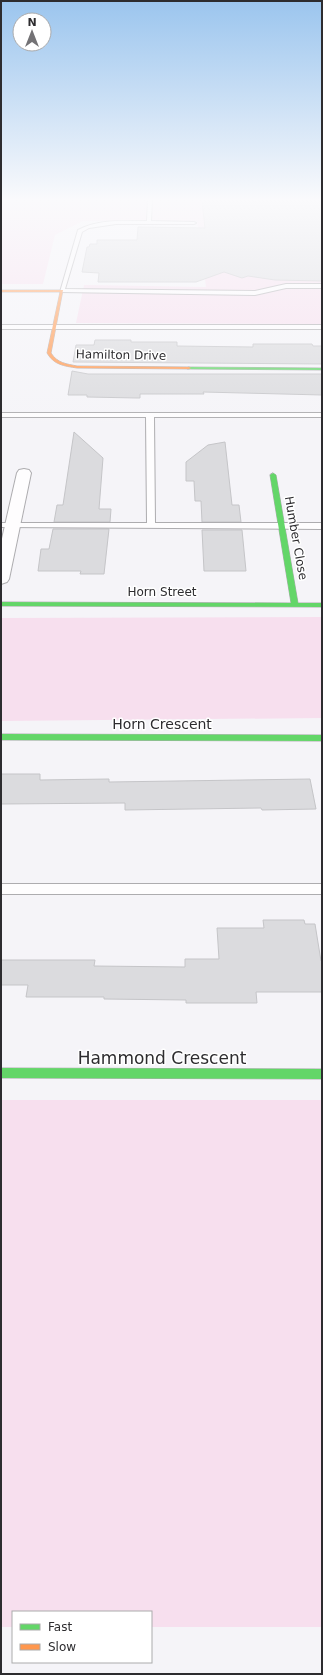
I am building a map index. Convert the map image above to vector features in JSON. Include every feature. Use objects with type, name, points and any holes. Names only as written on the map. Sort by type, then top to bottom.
[{"type":"street","points":[[1,291],[62,291]]},
{"type":"street","name":"Hamilton Drive","points":[[62,291],[49,353],[53,360],[71,367],[322,369]]},
{"type":"street","points":[[1,579],[7,525],[24,473]]},
{"type":"street","name":"Humber Close","points":[[273,475],[295,605]]},
{"type":"street","name":"Horn Street","points":[[1,604],[322,605]]},
{"type":"street","name":"Horn Crescent","points":[[1,737],[322,738]]},
{"type":"street","name":"Hammond Crescent","points":[[1,1073],[322,1074]]},
{"type":"lane","points":[[67,277],[62,291],[255,293],[286,286],[322,286]]},
{"type":"lane","points":[[1,327],[322,327]]},
{"type":"lane","points":[[1,415],[322,415]]},
{"type":"lane","points":[[150,415],[151,525]]},
{"type":"lane","points":[[7,525],[322,526]]},
{"type":"lane","points":[[1,889],[322,889]]},
{"type":"shaded area","points":[[1,277],[45,277],[43,284],[1,284]]},
{"type":"shaded area","points":[[205,277],[322,277],[322,324],[76,323],[84,285],[206,287]]},
{"type":"shaded area","points":[[322,617],[322,718],[1,721],[1,618]]},
{"type":"shaded area","points":[[1,1100],[322,1100],[322,1627],[152,1627],[152,1611],[12,1611],[12,1627],[1,1627]]},
{"type":"building","points":[[99,277],[210,277],[196,282],[98,282]]},
{"type":"building","points":[[256,277],[322,277],[322,281],[275,280]]},
{"type":"building","points":[[95,340],[177,342],[177,346],[253,347],[253,344],[312,344],[313,346],[322,346],[322,364],[73,362],[76,345],[94,345]]},
{"type":"building","points":[[72,371],[88,374],[322,374],[322,395],[203,392],[204,394],[140,394],[140,398],[87,397],[87,395],[68,395]]},
{"type":"building","points":[[74,432],[103,458],[99,509],[111,509],[110,522],[54,522],[57,505],[63,505]]},
{"type":"building","points":[[225,442],[232,505],[239,505],[241,522],[202,522],[201,501],[195,501],[194,481],[186,481],[186,462],[208,445]]},
{"type":"building","points":[[53,529],[109,529],[104,574],[80,574],[81,571],[38,571],[41,549],[49,549]]},
{"type":"building","points":[[202,530],[242,530],[246,571],[204,571]]},
{"type":"building","points":[[1,774],[40,774],[40,780],[109,779],[109,782],[310,779],[316,809],[262,810],[261,808],[125,810],[125,803],[1,804]]},
{"type":"building","points":[[263,920],[304,920],[305,924],[315,924],[322,961],[322,992],[256,992],[257,1003],[186,1003],[186,1000],[104,999],[104,997],[26,997],[28,985],[1,985],[1,960],[95,960],[94,966],[185,967],[185,959],[219,959],[217,928],[264,928]]},
{"type":"traffic: fast","points":[[189,368],[322,369]]},
{"type":"traffic: fast","points":[[273,475],[295,605]]},
{"type":"traffic: fast","points":[[1,604],[322,605]]},
{"type":"traffic: fast","points":[[1,737],[322,738]]},
{"type":"traffic: fast","points":[[1,1073],[322,1074]]},
{"type":"traffic: slow","points":[[1,291],[62,291],[49,353],[52,358],[61,364],[77,367],[189,368]]}]
